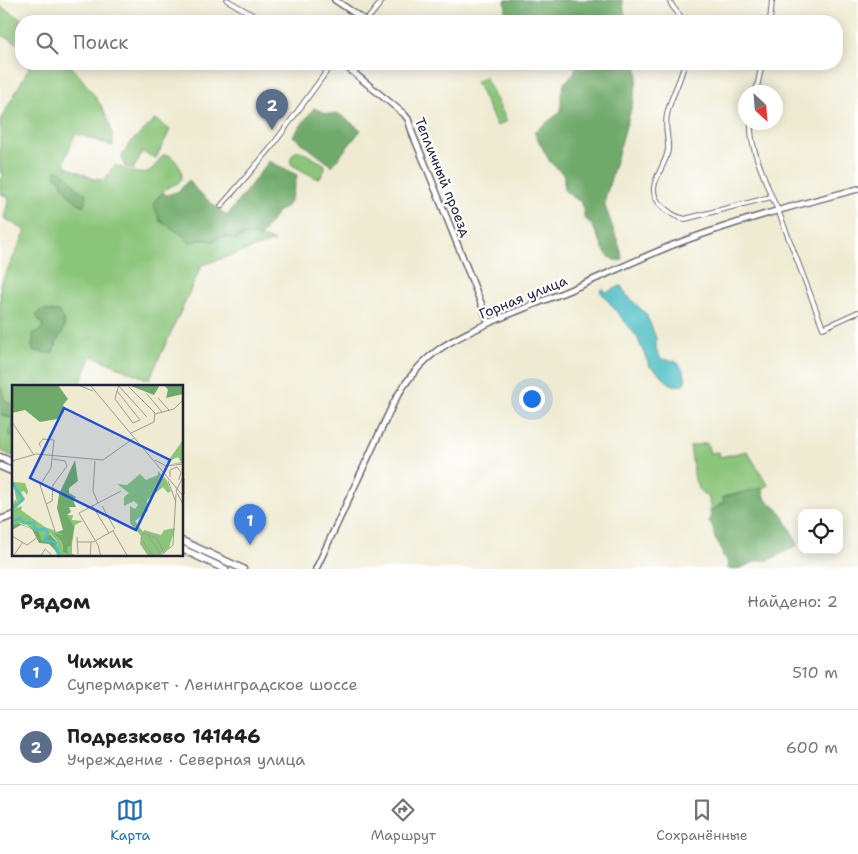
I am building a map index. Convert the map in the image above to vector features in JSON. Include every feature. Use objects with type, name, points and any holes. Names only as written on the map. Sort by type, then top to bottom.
[{"type":"main road","points":[[0,466],[12,471]]},
{"type":"main road","points":[[0,520],[12,516]]},
{"type":"main road","points":[[184,542],[243,569]]},
{"type":"main road","points":[[184,550],[225,569]]},
{"type":"street","points":[[227,0],[253,15]]},
{"type":"street","points":[[335,0],[356,15]]},
{"type":"street","points":[[370,15],[383,0]]},
{"type":"street","points":[[669,0],[679,15]]},
{"type":"street","points":[[771,15],[772,0]]},
{"type":"street","points":[[221,206],[270,149],[328,70]]},
{"type":"street","name":"Тепличный проезд","points":[[350,70],[408,119],[412,135],[489,323]]},
{"type":"street","points":[[683,70],[666,116],[668,150],[654,183],[654,190],[659,203],[676,218],[685,219],[771,197]]},
{"type":"street","points":[[758,85],[761,70]]},
{"type":"street","points":[[751,130],[754,148],[771,197],[778,210],[823,328],[858,312]]},
{"type":"street","name":"Горная улица","points":[[316,569],[404,384],[417,368],[451,341],[673,245],[778,210],[858,189]]},
{"type":"green space","points":[[505,0],[622,0],[625,15],[500,15],[506,9]]},
{"type":"green space","points":[[0,6],[15,15],[15,42],[0,34]]},
{"type":"green space","points":[[28,70],[75,70],[105,112],[112,134],[113,146],[77,134],[64,162],[68,167],[94,179],[103,180],[115,165],[129,171],[144,173],[153,168],[163,155],[169,155],[178,164],[182,176],[178,183],[167,188],[158,197],[160,221],[181,234],[189,242],[214,241],[222,237],[236,240],[248,235],[275,241],[202,265],[149,380],[92,356],[79,385],[12,385],[12,404],[10,404],[5,400],[0,386],[0,285],[26,231],[4,218],[9,198],[0,193],[0,182],[4,174],[0,172],[0,121]],"holes":[[[41,311],[53,312],[65,323],[56,347],[46,353],[39,351],[32,345],[43,326],[37,315]]]},
{"type":"green space","points":[[575,70],[637,70],[633,102],[605,199],[605,206],[623,260],[615,260],[610,257],[602,247],[593,227],[584,218],[581,202],[564,190],[564,175],[550,162],[534,132],[561,112],[561,96],[564,83],[574,74]]},
{"type":"green space","points":[[485,77],[507,121],[497,126],[476,82]]},
{"type":"green space","points":[[314,108],[327,114],[339,114],[361,130],[332,166],[293,136]]},
{"type":"green space","points":[[156,119],[170,130],[156,158],[142,152],[133,170],[124,166],[122,156],[131,142]]},
{"type":"green space","points":[[297,151],[324,164],[325,169],[321,177],[316,178],[292,165],[291,159]]},
{"type":"green space","points":[[269,161],[297,175],[294,191],[289,203],[277,213],[260,237],[248,235],[236,240],[222,237],[214,241],[189,242],[181,234],[160,221],[154,202],[163,193],[167,195],[179,191],[189,180],[197,191],[227,216]]},
{"type":"green space","points":[[56,170],[61,171],[73,182],[76,188],[86,194],[84,206],[69,196],[67,190],[62,186],[61,180],[55,176]]},
{"type":"green space","points":[[41,310],[59,312],[64,323],[63,332],[56,341],[52,353],[33,351],[33,333],[39,332],[43,326],[36,315]]},
{"type":"green space","points":[[0,386],[5,400],[12,404],[12,421],[11,418],[0,414]]},
{"type":"green space","points":[[0,414],[11,418],[12,421],[9,436],[12,437],[12,456],[0,450]]},
{"type":"green space","points":[[12,426],[12,437],[9,436]]},
{"type":"green space","points":[[707,443],[710,453],[719,452],[720,457],[747,451],[768,485],[723,497],[724,502],[710,511],[709,498],[700,491],[695,480],[690,446]]},
{"type":"green space","points":[[762,488],[766,500],[781,512],[796,540],[797,546],[769,560],[757,561],[738,569],[728,569],[727,560],[715,539],[713,527],[709,523],[710,511],[724,502],[723,497]]},
{"type":"water","points":[[621,286],[626,294],[646,314],[656,338],[656,349],[661,359],[676,361],[682,369],[685,375],[684,384],[673,385],[669,383],[650,367],[637,337],[600,291],[603,289],[607,292]]},
{"type":"place","name":"Подрезково 141446","points":[[272,130]]},
{"type":"place","name":"Чижик","points":[[250,545]]}]
